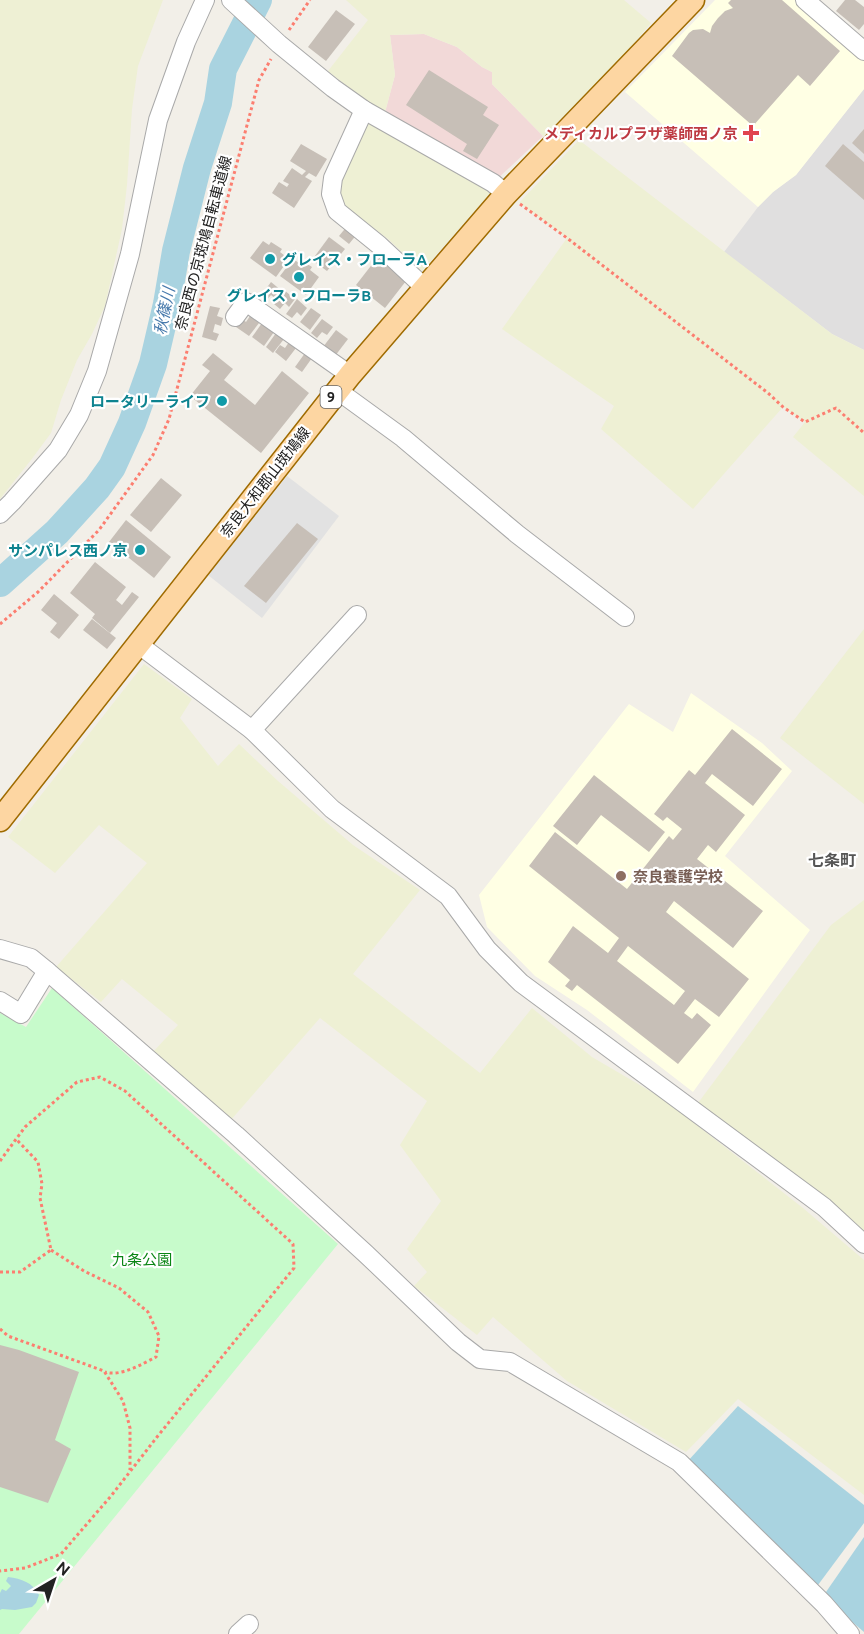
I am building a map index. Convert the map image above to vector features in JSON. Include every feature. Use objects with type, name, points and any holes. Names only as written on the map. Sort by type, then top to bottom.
[{"type":"main road","name":"奈良大和郡山斑鳩線","points":[[0,820],[344,382],[424,287],[506,194],[693,0]]},
{"type":"street","points":[[0,514],[58,450],[79,415],[97,371],[130,254],[158,120],[204,0]]},
{"type":"street","points":[[231,0],[279,44],[364,110],[493,183],[506,194]]},
{"type":"street","points":[[805,0],[864,51]]},
{"type":"street","points":[[364,110],[333,178],[331,194],[338,211],[424,287]]},
{"type":"street","points":[[235,317],[248,295],[404,438],[517,534],[625,617]]},
{"type":"street","points":[[252,730],[357,615]]},
{"type":"street","points":[[138,644],[252,730],[332,809],[448,896],[487,949],[521,983],[824,1207],[864,1244]]},
{"type":"street","points":[[0,949],[31,958],[47,971],[236,1135],[458,1342],[480,1359],[510,1362],[679,1462],[824,1604],[850,1634]]},
{"type":"street","points":[[0,1001],[21,1014],[47,971]]},
{"type":"path","name":"奈良西の京斑鳩自転車道線","points":[[0,624],[38,592],[99,530],[153,455],[169,419],[259,80],[279,44],[310,0]]},
{"type":"path","points":[[506,194],[567,238],[805,422],[836,408],[864,433]]},
{"type":"path","points":[[0,1161],[25,1127],[77,1082],[100,1077],[125,1091],[293,1244],[294,1268],[61,1554],[25,1568],[0,1571]]},
{"type":"path","points":[[0,1329],[8,1336],[113,1374],[141,1365],[156,1357],[159,1336],[148,1312],[119,1288],[84,1271],[51,1250],[40,1198],[42,1184],[38,1162],[16,1139]]},
{"type":"path","points":[[0,1272],[20,1272],[51,1250]]},
{"type":"path","points":[[104,1371],[123,1401],[130,1428],[130,1472]]},
{"type":"shaded area","points":[[0,0],[163,0],[138,66],[122,229],[105,306],[77,360],[51,433],[0,499]]},
{"type":"shaded area","points":[[346,0],[624,0],[651,23],[612,69],[543,136],[492,84],[492,72],[457,47],[424,34],[390,35],[395,75],[384,116],[328,71],[368,20]]},
{"type":"shaded area","name":"メディカルプラザ薬師西ノ京","points":[[715,0],[805,0],[864,51],[864,89],[796,175],[773,192],[758,207],[625,92]]},
{"type":"shaded area","points":[[424,34],[457,47],[492,72],[492,84],[543,136],[493,183],[384,116],[395,75],[390,35]]},
{"type":"shaded area","points":[[864,89],[864,350],[832,334],[724,252],[758,207],[773,192],[796,175]]},
{"type":"shaded area","points":[[369,120],[491,192],[422,271],[388,239],[343,205],[337,195],[342,166]]},
{"type":"shaded area","points":[[579,140],[832,334],[864,350],[864,496],[793,437],[805,422],[783,407],[693,509],[601,429],[614,406],[502,329],[567,238],[519,203]]},
{"type":"shaded area","points":[[287,476],[339,516],[262,618],[208,575]]},
{"type":"shaded area","points":[[864,629],[864,804],[780,738]]},
{"type":"shaded area","points":[[144,664],[192,699],[180,718],[218,766],[239,744],[278,781],[353,845],[420,890],[353,974],[480,1073],[532,1008],[592,1057],[662,1098],[803,1208],[864,1260],[864,1495],[738,1399],[686,1452],[567,1381],[493,1317],[477,1335],[414,1286],[427,1272],[407,1249],[441,1201],[400,1145],[427,1101],[320,1018],[230,1121],[153,1052],[178,1025],[122,979],[101,1002],[56,967],[147,863],[99,825],[55,873],[8,837]]},
{"type":"shaded area","name":"奈良養護学校","points":[[691,693],[762,743],[792,771],[725,856],[810,930],[693,1092],[587,1010],[535,976],[487,927],[479,895],[629,704],[673,732]]},
{"type":"shaded area","points":[[864,900],[864,1235],[698,1103],[831,925]]},
{"type":"green space","name":"九条公園","points":[[52,988],[338,1244],[19,1634],[0,1634],[0,1013],[26,1027]]},
{"type":"water","points":[[738,1406],[864,1505],[864,1523],[818,1585],[687,1462]]},
{"type":"water","points":[[864,1537],[864,1632],[837,1609],[826,1592]]},
{"type":"water","points":[[8,1577],[26,1582],[33,1587],[39,1595],[32,1607],[0,1610],[0,1593],[2,1589],[6,1591],[11,1586],[6,1581]]},
{"type":"building","points":[[731,0],[782,0],[840,51],[810,86],[798,75],[753,126],[672,56],[693,30],[703,29],[710,33],[718,18],[725,11],[733,8],[728,3]]},
{"type":"building","points":[[845,0],[855,0],[864,7],[864,24],[859,30],[836,11]]},
{"type":"building","points":[[336,10],[355,24],[326,61],[308,47]]},
{"type":"building","points":[[429,70],[488,107],[483,115],[499,125],[477,159],[463,151],[467,144],[406,105]]},
{"type":"building","points":[[864,129],[864,154],[852,143]]},
{"type":"building","points":[[301,144],[327,159],[316,177],[309,173],[305,177],[312,181],[294,208],[272,193],[279,182],[287,187],[289,184],[283,181],[292,168],[302,175],[306,171],[290,161]]},
{"type":"building","points":[[843,144],[864,162],[864,200],[825,166]]},
{"type":"building","points":[[348,225],[358,233],[349,244],[339,236]]},
{"type":"building","points":[[329,237],[345,249],[327,271],[312,260]]},
{"type":"building","name":"グレイス・フローラA","points":[[263,241],[269,245],[271,242],[282,249],[280,252],[289,259],[276,277],[250,258]]},
{"type":"building","points":[[377,258],[406,281],[385,308],[356,285]]},
{"type":"building","name":"グレイス・フローラB","points":[[293,259],[299,263],[301,260],[312,267],[310,270],[319,277],[306,295],[280,276]]},
{"type":"building","points":[[271,282],[282,291],[276,299],[271,295],[266,301],[260,297]]},
{"type":"building","points":[[284,290],[295,299],[289,307],[285,303],[280,309],[274,304]]},
{"type":"building","points":[[297,299],[307,308],[301,316],[297,312],[292,318],[286,314]]},
{"type":"building","points":[[210,306],[220,308],[217,316],[223,318],[221,326],[215,324],[213,332],[219,334],[216,341],[202,337]]},
{"type":"building","points":[[311,308],[321,315],[310,330],[300,322]]},
{"type":"building","points":[[250,316],[259,323],[249,336],[236,327],[241,318],[246,322]]},
{"type":"building","points":[[322,319],[333,327],[327,335],[322,332],[317,338],[311,333]]},
{"type":"building","points":[[262,323],[274,332],[264,346],[252,337]]},
{"type":"building","points":[[336,330],[348,339],[335,356],[323,347]]},
{"type":"building","points":[[276,333],[284,339],[273,353],[266,347]]},
{"type":"building","points":[[289,342],[296,348],[286,361],[275,352],[280,345],[285,348]]},
{"type":"building","name":"ロータリーライフ","points":[[213,353],[233,369],[224,380],[255,405],[282,371],[309,393],[261,453],[190,396],[210,371],[202,365]]},
{"type":"building","points":[[305,353],[312,358],[302,372],[295,367]]},
{"type":"building","points":[[161,478],[182,495],[151,532],[130,515]]},
{"type":"building","name":"サンパレス西ノ京","points":[[126,520],[171,557],[154,578],[109,542]]},
{"type":"building","points":[[297,523],[318,539],[266,603],[244,586]]},
{"type":"building","points":[[95,562],[126,587],[116,600],[122,605],[132,592],[139,597],[110,633],[92,618],[95,614],[70,593]]},
{"type":"building","points":[[54,594],[79,615],[59,639],[50,632],[57,623],[41,610]]},
{"type":"building","points":[[92,619],[116,638],[107,649],[83,630]]},
{"type":"building","points":[[732,729],[782,769],[753,806],[712,774],[705,783],[745,815],[716,852],[708,845],[697,859],[763,911],[733,948],[674,901],[666,912],[749,979],[719,1017],[695,999],[684,1013],[692,1019],[697,1013],[711,1025],[678,1064],[577,985],[572,991],[565,986],[570,980],[548,962],[573,926],[608,953],[619,938],[529,866],[555,832],[627,889],[669,836],[673,840],[682,829],[667,817],[663,821],[654,814],[689,770],[695,775]],"holes":[[[628,946],[685,991],[674,1005],[617,961]]]},
{"type":"building","points":[[594,775],[665,832],[649,852],[601,815],[577,845],[553,826]]},
{"type":"building","points":[[0,1345],[79,1372],[55,1440],[71,1449],[48,1503],[0,1487]]},
{"type":"waterway","name":"秋篠川","points":[[0,583],[57,532],[97,488],[112,467],[132,423],[153,364],[176,251],[197,168],[218,103],[223,69],[258,0]]},
{"type":"place","name":"メディカルプラザ薬師西ノ京","points":[[751,133]]},
{"type":"place","name":"グレイス・フローラA","points":[[270,259]]},
{"type":"place","name":"グレイス・フローラB","points":[[299,277]]},
{"type":"place","name":"ロータリーライフ","points":[[222,401]]},
{"type":"place","name":"サンパレス西ノ京","points":[[140,550]]},
{"type":"place","name":"奈良養護学校","points":[[621,876]]},
{"type":"district","name":"七条町","points":[[832,860]]}]
